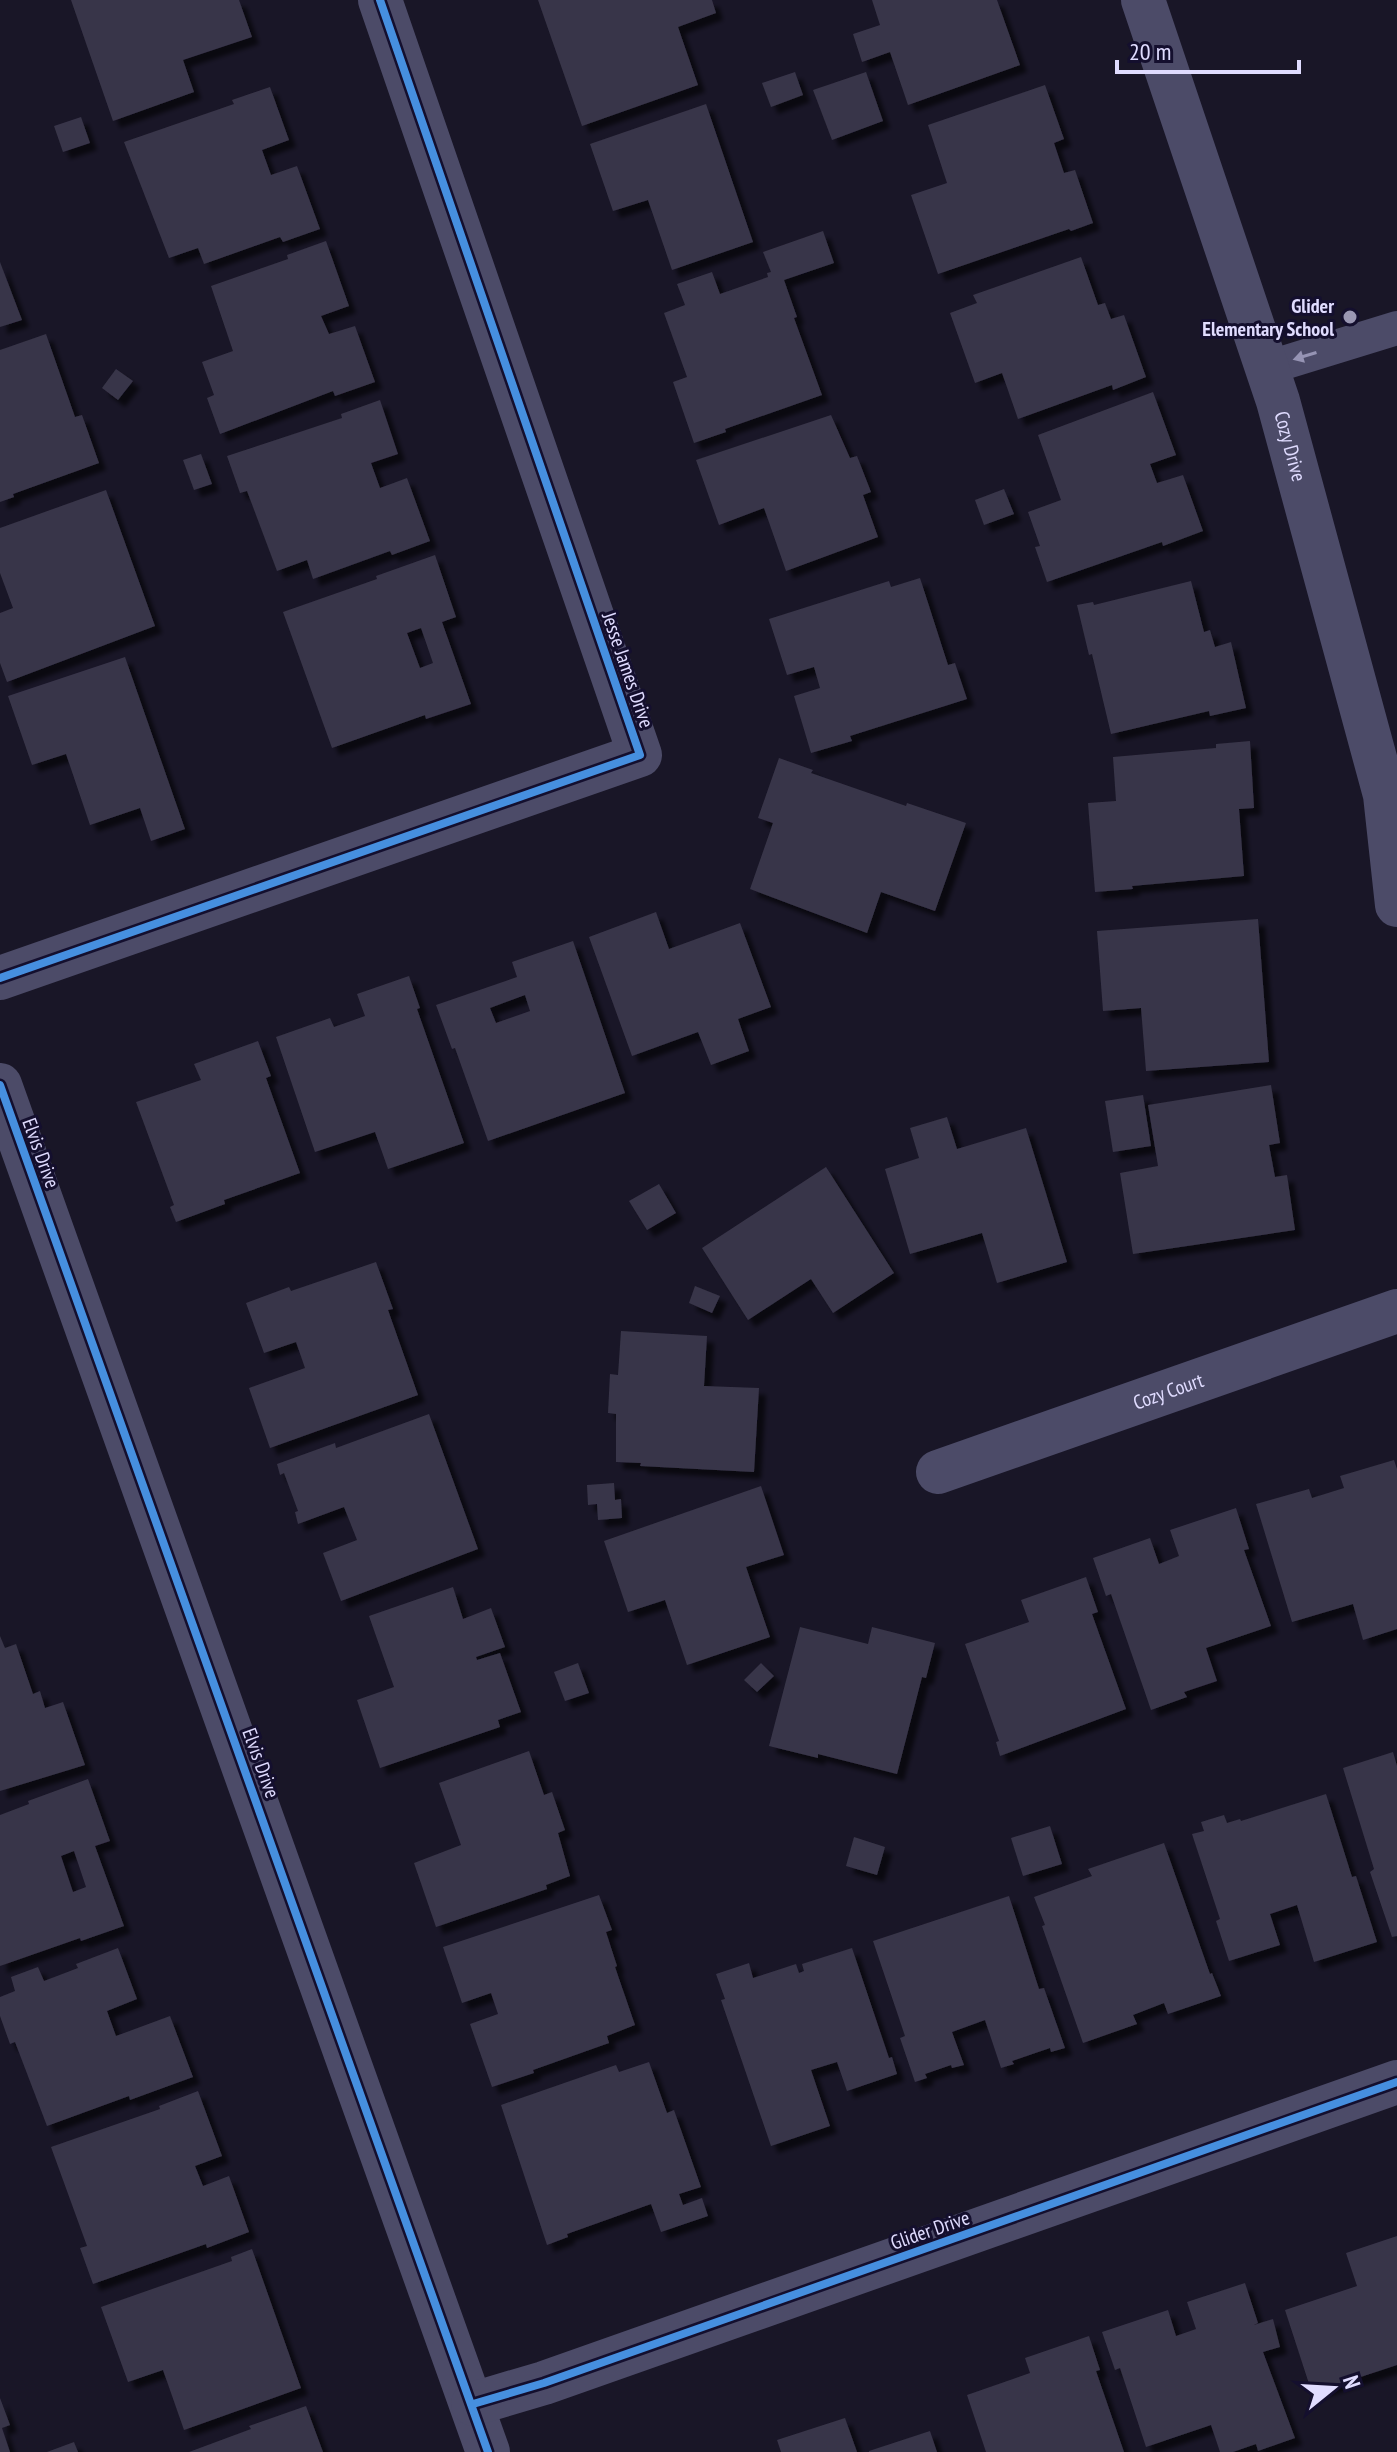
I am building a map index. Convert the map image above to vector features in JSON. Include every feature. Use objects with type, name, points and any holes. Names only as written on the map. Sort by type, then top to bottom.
[{"type":"street","name":"Jesse James Drive","points":[[0,978],[640,755],[380,0]]},
{"type":"street","name":"Cozy Drive","points":[[1143,0],[1267,368],[1385,795],[1397,905]]},
{"type":"street","name":"Elvis Drive","points":[[0,1085],[488,2452]]},
{"type":"street","name":"Cozy Court","points":[[938,1472],[1397,1311]]},
{"type":"street","name":"Glider Drive","points":[[473,2404],[544,2383],[1397,2082]]},
{"type":"lane","points":[[1267,368],[1397,328]]},
{"type":"building","points":[[71,0],[239,0],[252,37],[183,60],[194,92],[113,121]]},
{"type":"building","points":[[538,0],[712,0],[716,13],[678,27],[698,85],[582,126]]},
{"type":"building","points":[[872,0],[997,0],[1020,65],[908,105],[890,52],[862,62],[853,34],[880,25]]},
{"type":"building","points":[[795,72],[803,95],[771,107],[762,83]]},
{"type":"building","points":[[866,72],[883,121],[832,140],[813,90]]},
{"type":"building","points":[[1045,85],[1064,139],[1054,143],[1064,173],[1075,170],[1093,223],[938,274],[911,195],[947,183],[928,125]]},
{"type":"building","points":[[270,87],[289,140],[262,150],[271,175],[297,166],[320,229],[283,242],[280,237],[204,264],[198,248],[169,258],[124,142],[234,104],[232,100]]},
{"type":"building","points":[[706,104],[753,242],[672,270],[648,200],[613,211],[590,144]]},
{"type":"building","points":[[81,117],[90,143],[63,152],[54,126]]},
{"type":"building","points":[[823,231],[834,263],[784,280],[797,317],[794,318],[822,395],[694,443],[673,382],[687,377],[664,313],[685,305],[677,284],[712,272],[720,294],[768,277],[767,273],[771,272],[763,252]]},
{"type":"building","points":[[326,241],[349,306],[321,316],[329,334],[355,326],[375,382],[335,396],[333,391],[220,434],[207,398],[214,395],[202,362],[233,351],[211,286],[288,259],[287,255]]},
{"type":"building","points":[[1081,257],[1098,305],[1105,303],[1111,319],[1124,315],[1146,377],[1113,390],[1112,385],[1018,419],[1002,373],[975,383],[950,313],[977,303],[973,295]]},
{"type":"building","points":[[0,262],[22,320],[0,327]]},
{"type":"building","points":[[46,334],[75,417],[82,415],[99,463],[13,494],[14,497],[0,502],[0,350]]},
{"type":"building","points":[[116,369],[133,381],[118,400],[102,388]]},
{"type":"building","points":[[1153,392],[1176,455],[1150,464],[1157,483],[1183,475],[1203,531],[1047,582],[1035,547],[1040,546],[1028,512],[1061,500],[1038,435]]},
{"type":"building","points":[[380,400],[398,454],[371,463],[380,488],[407,478],[430,541],[392,555],[390,551],[313,579],[307,560],[277,571],[247,491],[240,493],[227,456],[342,418],[341,414]]},
{"type":"building","points":[[831,415],[850,458],[857,456],[871,492],[863,495],[878,537],[786,571],[764,508],[719,525],[696,460]]},
{"type":"building","points":[[201,454],[212,484],[194,490],[183,460]]},
{"type":"building","points":[[1004,489],[1014,514],[984,525],[975,500]]},
{"type":"building","points":[[106,490],[155,626],[7,682],[0,663],[0,613],[13,608],[0,573],[0,528]]},
{"type":"building","points":[[435,555],[456,617],[442,622],[471,704],[426,719],[425,715],[332,748],[283,612],[377,579],[376,576]],"holes":[[[421,628],[433,663],[420,668],[407,633]]]},
{"type":"building","points":[[920,578],[948,665],[955,663],[967,699],[850,736],[852,741],[811,753],[794,696],[820,688],[814,667],[787,675],[769,619],[889,581],[891,587]]},
{"type":"building","points":[[1191,581],[1204,632],[1210,630],[1215,647],[1231,642],[1246,708],[1210,716],[1209,711],[1111,734],[1077,605],[1093,602],[1094,605]]},
{"type":"building","points":[[125,657],[185,829],[151,841],[140,808],[90,825],[66,754],[32,765],[8,696]]},
{"type":"building","points":[[1250,741],[1254,808],[1239,809],[1244,876],[1095,892],[1088,803],[1116,801],[1113,757],[1216,748],[1216,744]]},
{"type":"building","points":[[779,758],[813,770],[811,773],[966,823],[935,911],[881,892],[867,933],[750,889],[773,823],[758,818]]},
{"type":"building","points":[[656,912],[669,949],[740,923],[771,1007],[738,1019],[749,1051],[711,1065],[698,1032],[632,1056],[589,937]]},
{"type":"building","points":[[1258,919],[1269,1062],[1146,1071],[1141,1008],[1103,1011],[1097,931]]},
{"type":"building","points":[[573,941],[625,1093],[488,1141],[436,1005],[517,977],[512,962]],"holes":[[[525,995],[530,1011],[496,1023],[490,1008]]]},
{"type":"building","points":[[409,976],[420,1008],[417,1009],[464,1143],[388,1169],[375,1132],[315,1152],[276,1037],[330,1018],[334,1027],[365,1016],[357,994]]},
{"type":"building","points":[[258,1041],[271,1076],[266,1078],[300,1173],[224,1200],[225,1204],[176,1222],[170,1207],[174,1205],[136,1102],[201,1080],[194,1064]]},
{"type":"building","points":[[1271,1085],[1280,1143],[1269,1145],[1275,1177],[1287,1175],[1295,1230],[1133,1254],[1120,1173],[1158,1166],[1148,1105]]},
{"type":"building","points":[[1143,1095],[1151,1146],[1113,1152],[1105,1101]]},
{"type":"building","points":[[947,1117],[957,1149],[1026,1128],[1067,1262],[997,1283],[982,1233],[910,1254],[885,1169],[919,1158],[910,1128]]},
{"type":"building","points":[[826,1167],[894,1273],[833,1313],[811,1279],[748,1320],[702,1248]]},
{"type":"building","points":[[659,1184],[676,1213],[647,1230],[629,1201]]},
{"type":"building","points":[[376,1262],[393,1309],[388,1310],[418,1395],[270,1448],[249,1388],[305,1368],[296,1342],[264,1353],[246,1303]]},
{"type":"building","points":[[695,1286],[720,1296],[712,1313],[689,1303]]},
{"type":"building","points":[[621,1331],[707,1336],[704,1386],[759,1388],[754,1472],[616,1462],[616,1414],[608,1413],[610,1374],[618,1375]]},
{"type":"building","points":[[429,1414],[478,1549],[341,1601],[323,1553],[357,1540],[344,1507],[298,1524],[295,1512],[298,1511],[284,1473],[280,1475],[277,1464],[335,1443],[336,1448]]},
{"type":"building","points":[[1394,1460],[1397,1469],[1397,1629],[1363,1640],[1353,1604],[1292,1622],[1256,1504],[1309,1489],[1312,1498],[1344,1488],[1340,1476]]},
{"type":"building","points":[[614,1483],[615,1500],[621,1499],[622,1518],[598,1520],[597,1504],[588,1505],[587,1485]]},
{"type":"building","points":[[761,1486],[784,1555],[746,1567],[770,1637],[687,1665],[665,1600],[628,1612],[604,1541]]},
{"type":"building","points":[[1236,1508],[1249,1549],[1244,1550],[1271,1626],[1206,1648],[1217,1681],[1184,1692],[1187,1697],[1151,1710],[1111,1594],[1106,1596],[1093,1558],[1150,1538],[1159,1564],[1179,1556],[1170,1530]]},
{"type":"building","points":[[1086,1577],[1098,1612],[1092,1614],[1126,1709],[1000,1756],[996,1742],[999,1741],[965,1644],[1029,1622],[1021,1600]]},
{"type":"building","points":[[453,1587],[463,1619],[491,1608],[505,1647],[476,1657],[477,1660],[500,1653],[521,1712],[498,1720],[500,1727],[380,1768],[357,1700],[394,1687],[369,1616]]},
{"type":"building","points":[[800,1627],[868,1644],[872,1627],[935,1643],[926,1678],[922,1677],[897,1774],[818,1754],[818,1758],[769,1746]]},
{"type":"building","points":[[0,1636],[5,1648],[16,1644],[33,1694],[40,1691],[45,1708],[63,1702],[85,1765],[0,1791]]},
{"type":"building","points":[[578,1663],[589,1693],[565,1701],[554,1672]]},
{"type":"building","points":[[761,1663],[774,1676],[757,1692],[744,1680]]},
{"type":"building","points":[[529,1751],[544,1795],[552,1792],[565,1830],[558,1833],[570,1876],[546,1885],[547,1889],[436,1927],[414,1863],[461,1845],[439,1783]]},
{"type":"building","points":[[1393,1752],[1397,1766],[1397,1936],[1392,1937],[1370,1872],[1374,1869],[1343,1768]]},
{"type":"building","points":[[88,1779],[110,1841],[95,1846],[124,1926],[0,1966],[0,1815],[29,1804],[28,1801]],"holes":[[[74,1851],[86,1887],[73,1892],[61,1856]]]},
{"type":"building","points":[[1326,1794],[1352,1877],[1356,1876],[1377,1942],[1314,1962],[1297,1905],[1270,1914],[1280,1945],[1229,1961],[1216,1921],[1220,1919],[1192,1834],[1204,1831],[1201,1822],[1224,1815],[1227,1823],[1241,1821]]},
{"type":"building","points":[[1050,1826],[1062,1864],[1023,1876],[1011,1838]]},
{"type":"building","points":[[854,1837],[885,1847],[877,1875],[846,1866]]},
{"type":"building","points":[[1164,1843],[1210,1974],[1221,1996],[1168,2014],[1164,2003],[1133,2015],[1137,2024],[1083,2043],[1034,1897],[1092,1876],[1088,1869]]},
{"type":"building","points":[[599,1895],[612,1930],[606,1932],[615,1967],[635,2025],[607,2036],[609,2043],[492,2087],[470,2024],[498,2014],[491,1993],[462,2003],[443,1947]]},
{"type":"building","points":[[1009,1896],[1039,1989],[1044,1988],[1065,2048],[1051,2052],[1050,2048],[1001,2068],[985,2020],[952,2032],[964,2065],[952,2068],[951,2065],[925,2074],[927,2078],[915,2082],[900,2038],[905,2036],[873,1941]]},
{"type":"building","points":[[118,1948],[137,1999],[107,2011],[116,2036],[170,2016],[193,2077],[47,2126],[15,2042],[10,2044],[0,2016],[0,1997],[15,1991],[11,1977],[38,1967],[44,1981],[78,1968],[76,1964]]},
{"type":"building","points":[[852,1948],[897,2074],[847,2091],[837,2062],[811,2070],[830,2126],[771,2146],[721,2000],[725,1999],[716,1974],[749,1963],[753,1978],[796,1964],[799,1973],[804,1971],[802,1964]]},
{"type":"building","points":[[649,2062],[667,2113],[674,2110],[701,2187],[679,2194],[683,2205],[702,2198],[708,2216],[661,2232],[651,2204],[567,2234],[568,2237],[547,2245],[501,2105],[616,2065],[619,2072]]},
{"type":"building","points":[[198,2091],[222,2156],[195,2166],[203,2186],[229,2176],[249,2232],[93,2284],[80,2248],[87,2246],[51,2147],[160,2109],[159,2106]]},
{"type":"building","points":[[1397,2236],[1397,2365],[1312,2393],[1285,2310],[1357,2286],[1346,2253]]},
{"type":"building","points":[[252,2249],[301,2388],[184,2430],[163,2370],[128,2382],[101,2307],[232,2261],[231,2257]]},
{"type":"building","points":[[1245,2283],[1258,2323],[1254,2325],[1273,2319],[1280,2347],[1263,2352],[1295,2438],[1258,2451],[1256,2444],[1233,2452],[1220,2452],[1211,2425],[1146,2447],[1120,2368],[1115,2370],[1102,2332],[1168,2310],[1176,2336],[1196,2329],[1187,2302]]},
{"type":"building","points":[[1089,2336],[1100,2370],[1096,2371],[1124,2452],[986,2452],[967,2395],[1030,2373],[1025,2358]]},
{"type":"building","points":[[0,2398],[10,2425],[2,2428],[10,2452],[0,2452]]},
{"type":"building","points":[[306,2406],[323,2452],[189,2452],[251,2429],[249,2426]]},
{"type":"building","points":[[845,2418],[857,2452],[781,2452],[777,2440]]},
{"type":"building","points":[[930,2431],[937,2452],[869,2452],[869,2451]]},
{"type":"building","points":[[74,2442],[78,2452],[47,2452]]},
{"type":"cycle path","points":[[0,978],[640,755],[380,0]]},
{"type":"cycle path","points":[[0,1085],[488,2452]]},
{"type":"cycle path","points":[[473,2404],[544,2383],[1397,2082]]},
{"type":"place","name":"Glider Elementary School","points":[[1350,317]]}]
